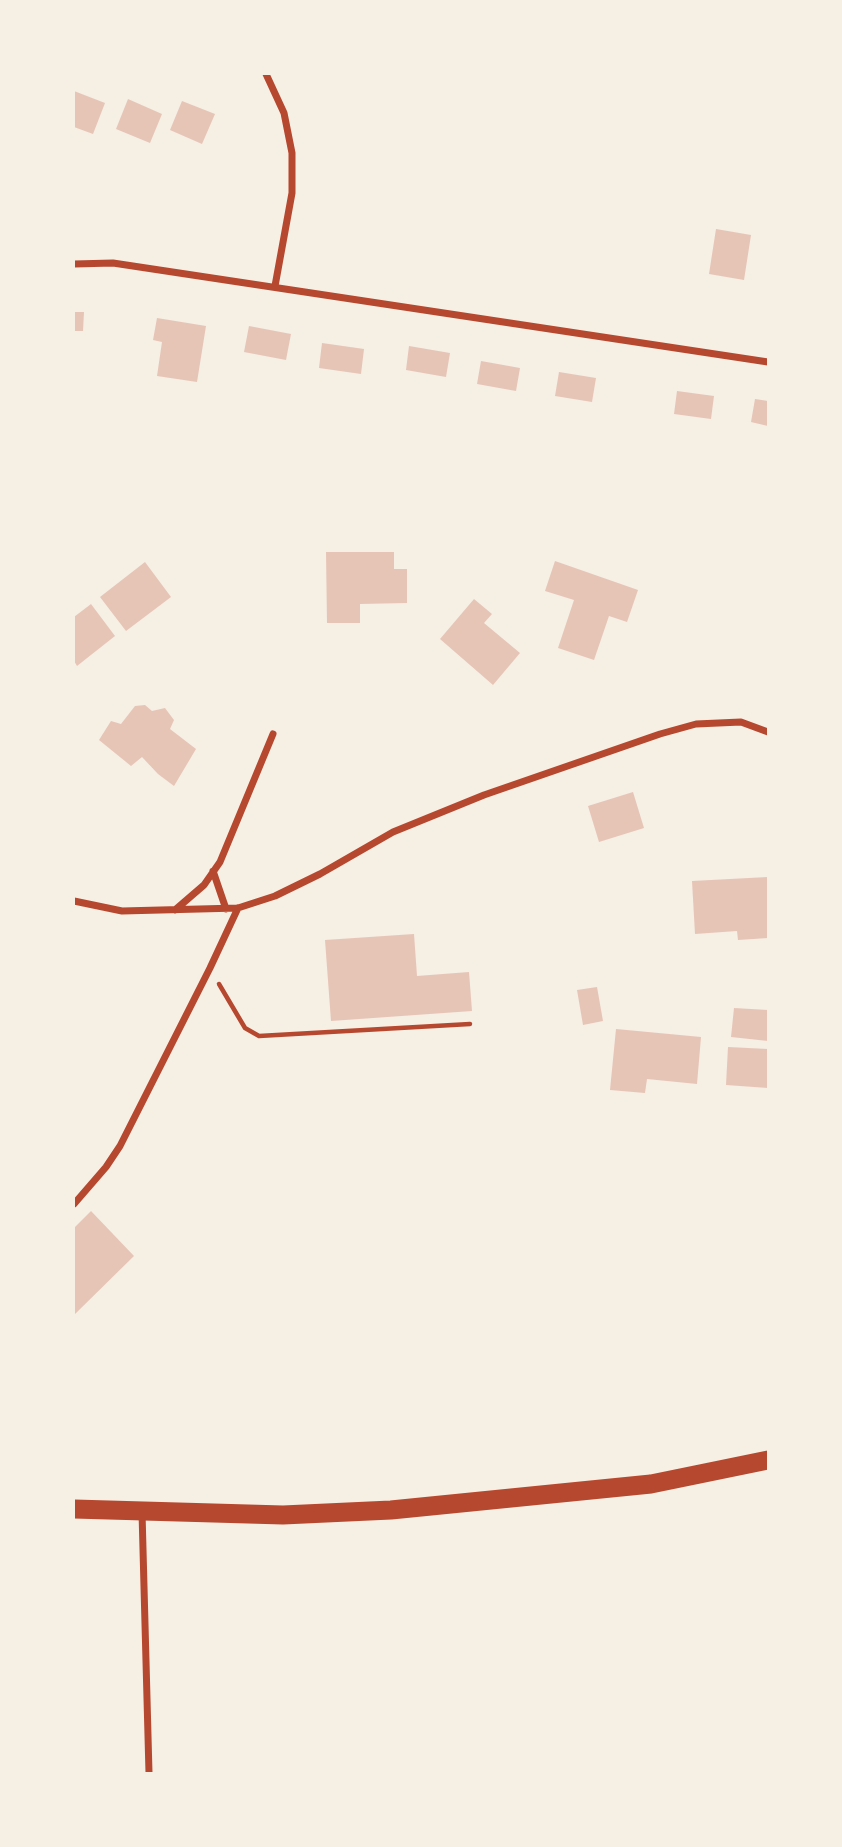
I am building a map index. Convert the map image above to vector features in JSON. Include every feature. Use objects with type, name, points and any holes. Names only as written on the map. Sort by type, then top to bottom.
[{"type":"highway","points":[[74,1509],[283,1515],[391,1510],[651,1484],[768,1460]]},
{"type":"street","points":[[266,74],[284,113],[292,153],[292,192],[275,286]]},
{"type":"street","points":[[74,264],[113,263],[768,362]]},
{"type":"street","points":[[74,901],[122,911],[238,908],[275,896],[320,874],[393,832],[484,794],[660,734],[696,724],[741,722],[768,732]]},
{"type":"street","points":[[174,911],[204,885],[220,862],[273,734]]},
{"type":"street","points":[[214,871],[226,909]]},
{"type":"street","points":[[74,1204],[120,1146],[238,908]]},
{"type":"street","points":[[142,1512],[149,1773]]},
{"type":"path","points":[[210,968],[245,1028],[259,1036],[470,1024]]},
{"type":"building","points":[[74,91],[105,103],[93,134],[74,127]]},
{"type":"building","points":[[128,99],[162,114],[150,143],[116,129]]},
{"type":"building","points":[[182,101],[215,114],[202,144],[170,130]]},
{"type":"building","points":[[716,229],[751,235],[744,280],[709,274]]},
{"type":"building","points":[[74,312],[84,312],[83,331],[74,331]]},
{"type":"building","points":[[157,318],[206,326],[197,382],[157,376],[162,342],[153,340]]},
{"type":"building","points":[[249,326],[291,334],[286,360],[244,352]]},
{"type":"building","points":[[322,343],[364,349],[361,374],[319,368]]},
{"type":"building","points":[[409,346],[450,353],[446,377],[406,370]]},
{"type":"building","points":[[481,361],[520,368],[516,391],[477,384]]},
{"type":"building","points":[[559,372],[596,378],[592,402],[555,396]]},
{"type":"building","points":[[677,391],[714,396],[711,419],[674,414]]},
{"type":"building","points":[[755,399],[768,401],[768,426],[751,422]]},
{"type":"building","points":[[326,552],[394,552],[394,569],[407,569],[407,603],[360,604],[360,623],[327,623]]},
{"type":"building","points":[[555,561],[638,590],[627,622],[609,616],[594,660],[558,648],[574,600],[545,591]]},
{"type":"building","points":[[145,562],[171,597],[126,631],[100,597]]},
{"type":"building","points":[[474,599],[492,614],[484,623],[520,653],[493,685],[440,639]]},
{"type":"building","points":[[91,604],[115,636],[77,666],[74,661],[74,617]]},
{"type":"building","points":[[145,705],[152,711],[165,708],[174,720],[170,729],[196,749],[174,786],[142,757],[131,766],[99,740],[111,721],[121,724],[135,706]]},
{"type":"building","points":[[633,792],[644,828],[599,842],[588,806]]},
{"type":"building","points":[[768,877],[768,938],[738,940],[737,931],[695,934],[692,881]]},
{"type":"building","points":[[414,934],[417,976],[469,972],[472,1011],[331,1021],[325,940]]},
{"type":"building","points":[[597,987],[603,1021],[583,1025],[577,990]]},
{"type":"building","points":[[734,1008],[768,1010],[768,1041],[731,1037]]},
{"type":"building","points":[[616,1029],[701,1037],[697,1084],[647,1079],[645,1093],[610,1090]]},
{"type":"building","points":[[728,1047],[768,1049],[768,1088],[726,1085]]},
{"type":"building","points":[[91,1211],[134,1256],[74,1315],[74,1228]]}]
